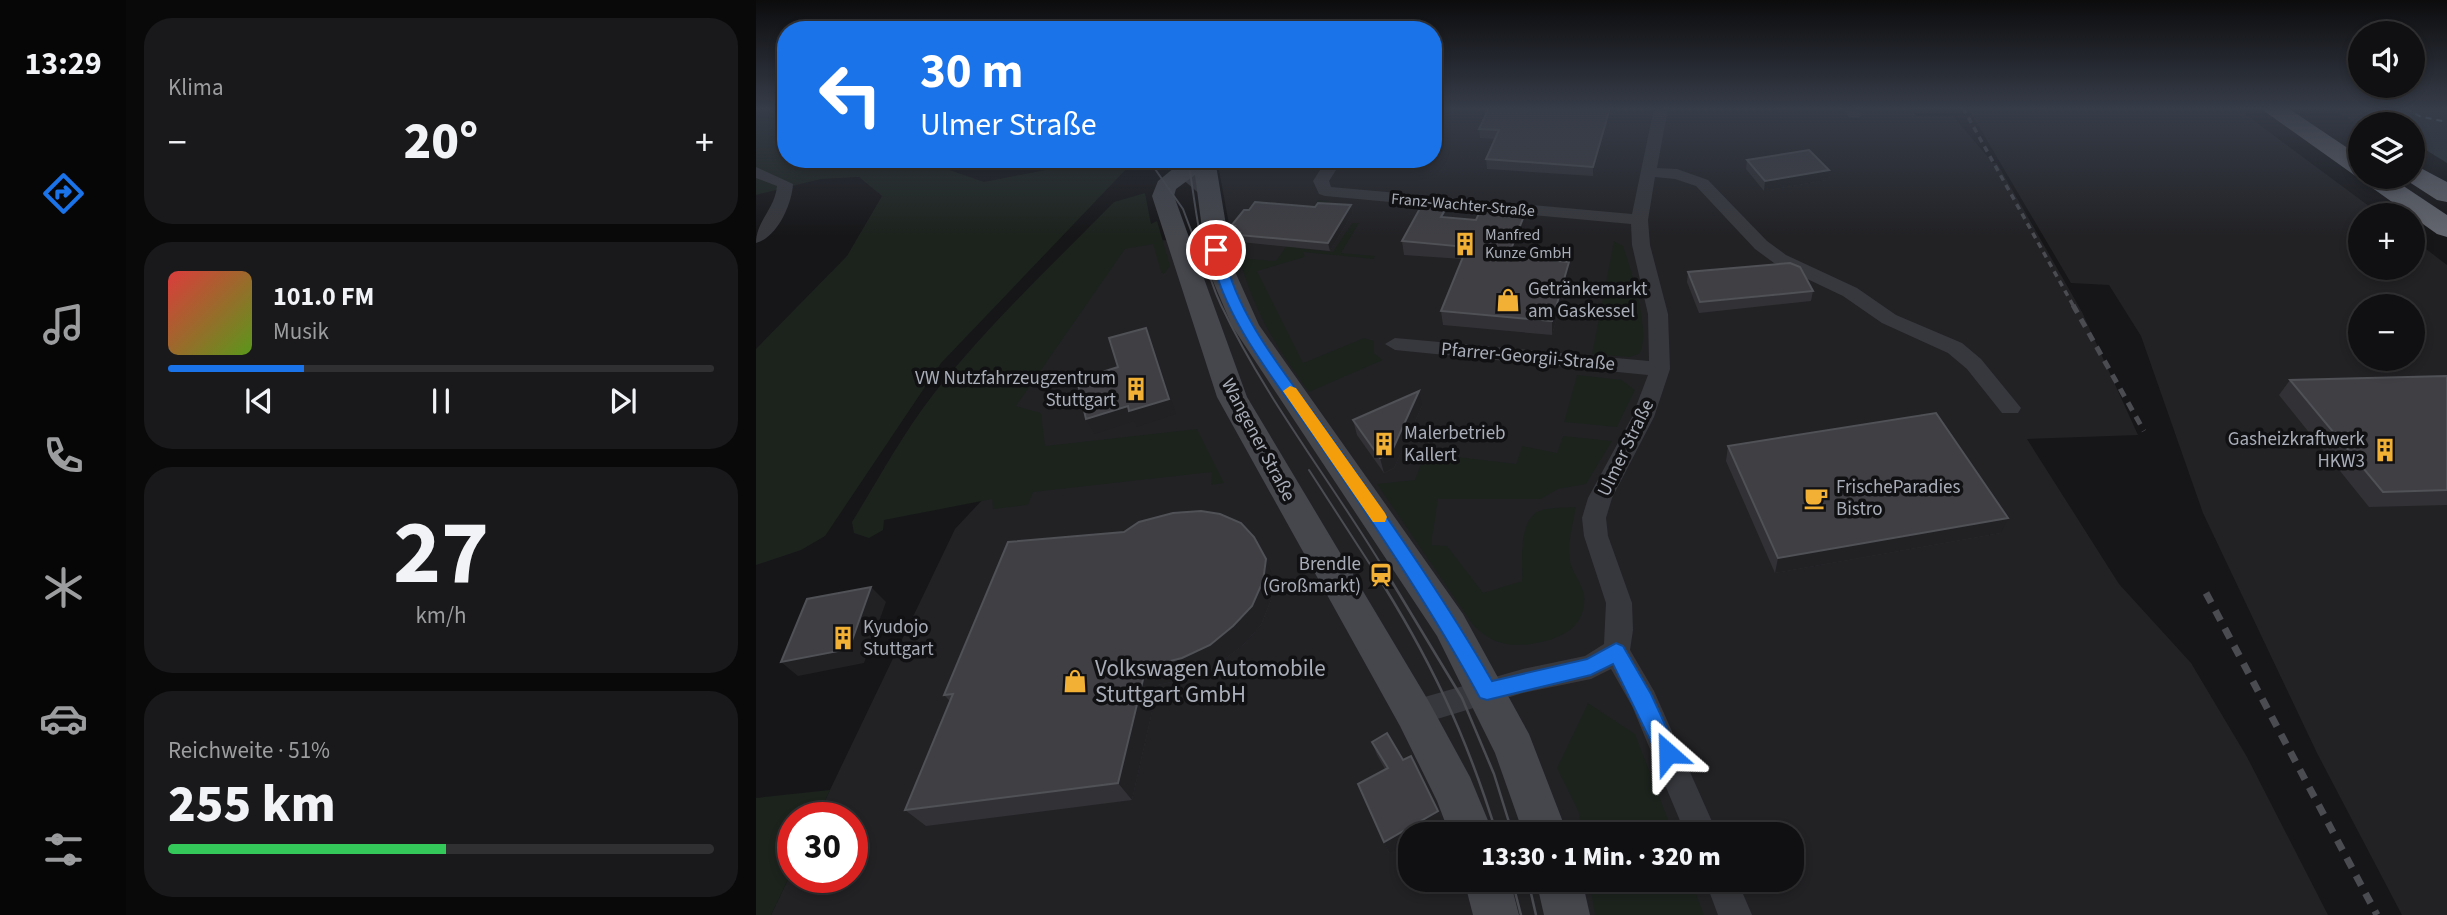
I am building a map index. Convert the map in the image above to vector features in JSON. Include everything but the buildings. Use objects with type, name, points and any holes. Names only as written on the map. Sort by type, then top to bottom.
[{"type":"highway","points":[[2425,180],[2447,194]]},
{"type":"highway","points":[[2373,189],[2390,203]]},
{"type":"highway","points":[[2391,189],[2447,228]]},
{"type":"highway","points":[[2413,189],[2447,212]]},
{"type":"highway","points":[[2425,230],[2447,247]]},
{"type":"street","name":"Ulmer Straße","points":[[1616,652],[1620,630],[1619,603],[1596,536],[1594,518],[1600,498],[1643,417],[1660,369],[1658,314],[1641,245],[1639,220],[1651,151]]},
{"type":"street","name":"Franz-Wachter-Straße","points":[[1329,168],[1321,181],[1325,191],[1639,220]]},
{"type":"street","name":"Wangener Straße","points":[[1414,713],[1232,397],[1163,196],[1166,186],[1192,169],[1220,267],[1246,326],[1450,625],[1487,691]]},
{"type":"street","points":[[756,172],[785,184],[785,194],[775,214],[756,238]]},
{"type":"street","points":[[1646,172],[1677,174],[1702,183],[1761,245],[1780,258],[1850,292],[1889,319],[1955,348],[1974,364],[2010,408]]},
{"type":"street","name":"Pfarrer-Georgii-Straße","points":[[1395,344],[1660,369]]},
{"type":"street","points":[[1467,822],[1455,792],[1414,713],[1487,691],[1591,667],[1616,652],[1644,700],[1696,822]]},
{"type":"street","points":[[1487,691],[1522,767],[1541,822]]},
{"type":"street","points":[[1490,892],[1496,915]]},
{"type":"street","points":[[1562,892],[1567,915]]},
{"type":"street","points":[[1726,892],[1735,915]]},
{"type":"shaded area","points":[[756,151],[777,151],[777,168],[944,168],[984,182],[1055,168],[1127,168],[941,363],[825,536],[801,550],[756,565],[756,349],[847,256],[882,196],[859,177],[821,179],[756,195]]},
{"type":"shaded area","points":[[1442,151],[1983,151],[1993,163],[1997,163],[2082,312],[2138,435],[2027,439],[2119,584],[2191,663],[2247,757],[2328,915],[771,915],[782,893],[868,893],[868,802],[824,802],[955,529],[984,498],[989,422],[1092,276],[1125,237],[1233,246],[1219,168],[1442,168]]},
{"type":"shaded area","points":[[1993,151],[2294,151],[2365,203],[2348,203],[2348,280],[2425,280],[2425,248],[2447,265],[2447,915],[2402,915],[2317,753],[2203,513],[2141,336],[2109,285],[2071,283]]},
{"type":"shaded area","points":[[2427,151],[2447,151],[2447,163]]},
{"type":"shaded area","points":[[1145,193],[1151,224],[1157,221],[1170,266],[1164,274],[1161,272],[1153,244],[1125,249],[1016,406],[1041,413],[1045,446],[1197,429],[1224,483],[1211,485],[1212,472],[1033,492],[1028,505],[993,509],[992,499],[884,520],[883,530],[869,538],[854,533],[852,522],[890,458],[921,411],[953,370],[1020,296],[1114,202]]},
{"type":"shaded area","points":[[1318,200],[1329,201],[1295,248],[1333,252],[1352,223],[1359,223],[1341,253],[1375,256],[1374,259],[1303,252],[1305,257],[1257,271],[1303,363],[1364,338],[1374,341],[1374,353],[1383,360],[1309,392],[1267,328],[1239,258],[1276,261]]},
{"type":"shaded area","points":[[1614,241],[1623,246],[1642,318],[1642,345],[1639,354],[1629,357],[1592,354]]},
{"type":"shaded area","points":[[1577,375],[1622,380],[1635,390],[1617,427],[1564,422]]},
{"type":"shaded area","points":[[1563,436],[1612,441],[1586,484],[1558,489],[1541,499],[1438,499],[1431,545],[1447,546],[1483,593],[1522,581],[1523,541],[1528,521],[1534,514],[1546,509],[1576,507],[1569,554],[1584,596],[1581,617],[1569,631],[1551,639],[1522,645],[1499,642],[1473,625],[1377,484],[1415,480],[1425,453],[1516,464],[1522,446],[1557,453]]},
{"type":"shaded area","points":[[1588,703],[1635,734],[1669,822],[1580,822],[1579,813],[1557,768]]},
{"type":"shaded area","points":[[830,790],[824,802],[777,802],[777,893],[782,893],[771,915],[756,915],[756,798]]},
{"type":"shaded area","points":[[1591,892],[1695,892],[1704,915],[1595,915]]},
{"type":"tram line","points":[[1154,168],[1183,209],[1192,233]]},
{"type":"tram line","points":[[1189,168],[1203,252],[1221,305],[1278,406],[1384,569]]},
{"type":"tram line","points":[[1309,470],[1373,569]]},
{"type":"tram line","points":[[1372,567],[1411,632],[1444,696],[1493,822]]},
{"type":"tram line","points":[[1383,567],[1462,698],[1494,774],[1509,822]]},
{"type":"tram line","points":[[1515,892],[1521,915]]},
{"type":"tram line","points":[[1531,892],[1536,915]]},
{"type":"railway","points":[[1987,151],[2074,307]]},
{"type":"railway","points":[[2073,305],[2144,431]]},
{"type":"railway","points":[[2206,593],[2377,915]]},
{"type":"slow traffic","points":[[1290,391],[1379,517]]},
{"type":"place","name":"Manfred Kunze GmbH","points":[[1465,244]]},
{"type":"place","name":"Getränkemarkt am Gaskessel","points":[[1508,300]]},
{"type":"place","name":"VW Nutzfahrzeugzentrum Stuttgart","points":[[1136,389]]},
{"type":"place","name":"Malerbetrieb Kallert","points":[[1384,444]]},
{"type":"place","name":"Gasheizkraftwerk HKW3","points":[[2385,450]]},
{"type":"place","name":"FrischeParadies Bistro","points":[[1816,498]]},
{"type":"place","name":"Brendle (Großmarkt)","points":[[1381,575]]},
{"type":"place","name":"Kyudojo Stuttgart","points":[[843,638]]},
{"type":"place","name":"Volkswagen Automobile Stuttgart GmbH","points":[[1075,681]]},
{"type":"route","points":[[1216,250],[1231,295],[1246,326],[1450,625],[1487,691],[1591,667],[1616,652],[1644,700],[1668,753]]}]
